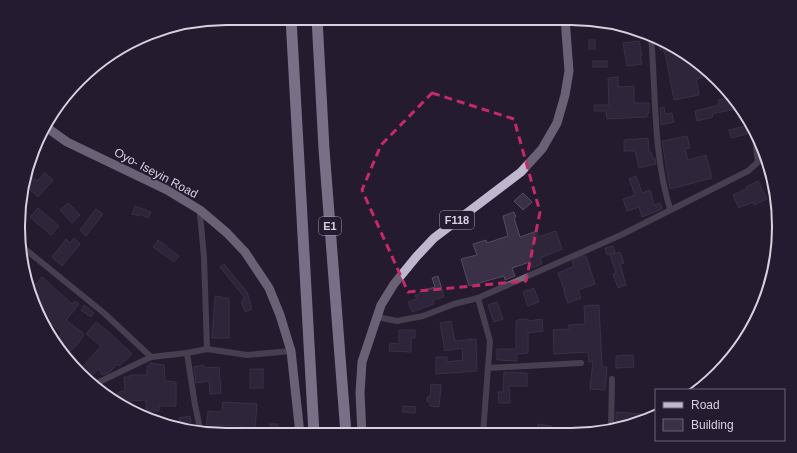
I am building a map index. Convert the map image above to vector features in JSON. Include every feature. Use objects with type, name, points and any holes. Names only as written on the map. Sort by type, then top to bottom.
[{"type":"highway","name":"E1","points":[[291,25],[314,428]]},
{"type":"highway","name":"E1","points":[[317,25],[325,157],[346,428]]},
{"type":"main road","name":"F118","points":[[362,428],[360,393],[362,362],[381,305],[394,284],[416,256],[440,234],[521,172],[542,149],[557,123],[565,95],[569,71],[566,25]]},
{"type":"main road","name":"Oyo- Iseyin Road","points":[[50,130],[68,142],[174,194],[200,210],[227,233],[245,252],[269,288],[291,351],[299,428]]},
{"type":"street","points":[[651,41],[654,71],[658,150],[662,181],[670,209]]},
{"type":"street","points":[[376,317],[396,321],[423,316],[454,304],[478,298],[621,235],[748,171],[758,162],[756,147]]},
{"type":"street","points":[[200,214],[204,257],[207,349]]},
{"type":"street","points":[[27,250],[104,313],[151,356]]},
{"type":"street","points":[[478,298],[490,341],[483,428]]},
{"type":"street","points":[[99,382],[151,356],[187,353],[207,349],[246,355],[291,351]]},
{"type":"street","points":[[187,353],[199,426]]},
{"type":"street","points":[[488,368],[581,363]]},
{"type":"street","points":[[612,379],[612,424]]},
{"type":"highlighted area","points":[[432,93],[514,119],[540,212],[526,281],[408,292],[362,190],[381,145]]},
{"type":"building","points":[[589,40],[595,40],[595,49],[589,49]]},
{"type":"building","points":[[639,41],[642,64],[627,66],[623,43]]},
{"type":"building","points":[[659,46],[682,59],[702,74],[703,77],[696,79],[699,95],[674,100],[666,57],[663,49],[660,50]]},
{"type":"building","points":[[593,61],[607,61],[607,67],[593,67]]},
{"type":"building","points":[[618,77],[618,87],[634,86],[634,103],[649,103],[649,113],[647,113],[647,117],[607,119],[606,111],[594,111],[594,105],[609,105],[608,78]]},
{"type":"building","points":[[726,98],[734,109],[712,114],[713,117],[697,121],[695,111],[719,105],[718,100]]},
{"type":"building","points":[[664,107],[665,114],[672,113],[674,122],[661,125],[660,108]]},
{"type":"building","points":[[745,126],[747,134],[731,138],[729,130]]},
{"type":"building","points":[[687,136],[690,148],[685,149],[688,160],[706,155],[712,178],[670,189],[662,141]]},
{"type":"building","points":[[648,138],[649,152],[651,152],[653,159],[655,158],[656,164],[639,168],[635,151],[624,151],[624,140]]},
{"type":"building","points":[[45,173],[53,180],[38,197],[29,189],[31,177],[37,181]]},
{"type":"building","points":[[636,176],[642,193],[650,190],[654,205],[660,203],[662,209],[642,217],[639,207],[627,211],[623,199],[635,195],[629,179]]},
{"type":"building","points":[[758,181],[767,199],[754,205],[753,202],[739,208],[733,195]]},
{"type":"building","points":[[523,193],[532,202],[523,210],[514,201]]},
{"type":"building","points":[[68,203],[80,215],[72,223],[60,210]]},
{"type":"building","points":[[135,206],[151,212],[148,218],[140,214],[139,216],[132,214]]},
{"type":"building","points":[[38,208],[59,226],[51,235],[30,217]]},
{"type":"building","points":[[96,209],[103,214],[86,236],[80,230]]},
{"type":"building","points":[[514,212],[516,217],[514,218],[520,237],[537,231],[538,237],[556,231],[562,249],[540,258],[542,264],[532,268],[530,262],[512,268],[515,276],[505,280],[504,276],[469,286],[461,259],[477,255],[473,244],[486,240],[487,243],[508,236],[503,216]]},
{"type":"building","points":[[74,238],[80,244],[62,266],[52,257],[66,239],[70,243]]},
{"type":"building","points":[[158,240],[179,256],[174,262],[153,247]]},
{"type":"building","points":[[613,246],[615,252],[607,255],[605,248]]},
{"type":"building","points":[[620,252],[624,263],[620,264],[626,285],[618,288],[613,274],[616,273],[610,255]]},
{"type":"building","points":[[586,256],[595,284],[578,290],[581,298],[568,303],[558,273],[574,266],[572,261]]},
{"type":"building","points":[[224,264],[247,292],[252,309],[245,312],[241,302],[243,301],[243,298],[245,298],[220,267]]},
{"type":"building","points":[[438,276],[444,297],[433,300],[434,304],[412,312],[408,302],[417,299],[415,295],[420,294],[419,292],[435,287],[432,278]]},
{"type":"building","points":[[42,277],[72,304],[75,301],[79,304],[66,320],[84,334],[77,345],[69,352],[58,337],[62,333],[49,321],[46,316],[40,304],[34,286]]},
{"type":"building","points":[[534,288],[539,302],[528,306],[523,292]]},
{"type":"building","points":[[215,296],[229,298],[229,338],[212,338]]},
{"type":"building","points":[[497,302],[503,319],[494,322],[488,305]]},
{"type":"building","points":[[84,305],[94,313],[91,317],[81,310]]},
{"type":"building","points":[[599,305],[602,367],[607,367],[605,390],[590,389],[593,361],[589,362],[588,352],[554,354],[553,330],[569,329],[569,325],[585,324],[584,306]]},
{"type":"building","points":[[528,319],[528,321],[542,319],[543,331],[528,333],[528,353],[517,354],[517,361],[497,360],[497,349],[516,349],[516,322],[517,320]]},
{"type":"building","points":[[451,321],[455,341],[476,339],[477,371],[436,374],[436,357],[447,357],[447,362],[463,360],[462,348],[445,351],[440,323]]},
{"type":"building","points":[[96,322],[132,354],[119,366],[117,364],[106,374],[102,375],[99,368],[92,376],[82,367],[101,346],[86,334]]},
{"type":"building","points":[[399,330],[415,330],[415,338],[411,338],[411,352],[389,351],[390,343],[399,344]]},
{"type":"building","points":[[633,355],[634,367],[616,368],[616,356]]},
{"type":"building","points":[[150,363],[164,365],[165,381],[176,382],[176,406],[159,406],[159,411],[146,411],[146,400],[130,401],[130,403],[115,394],[125,391],[124,377],[130,377],[130,375],[147,375],[147,366],[150,366]]},
{"type":"building","points":[[204,365],[204,368],[219,367],[221,393],[210,394],[209,381],[196,383],[194,367]]},
{"type":"building","points":[[250,369],[263,369],[263,388],[250,388]]},
{"type":"building","points":[[504,372],[527,373],[527,386],[509,386],[510,403],[499,403],[498,392],[503,392]]},
{"type":"building","points":[[431,384],[441,385],[439,407],[430,406],[430,402],[427,402],[427,397],[430,397]]},
{"type":"building","points":[[223,402],[257,404],[255,428],[218,425],[218,428],[206,427],[208,411],[222,412]]},
{"type":"building","points":[[403,406],[416,407],[415,413],[402,412]]},
{"type":"building","points":[[616,412],[641,414],[623,421],[616,421]]},
{"type":"building","points":[[190,416],[191,425],[179,422],[179,418]]},
{"type":"building","points":[[270,424],[278,424],[278,428],[270,428]]},
{"type":"building","points":[[538,424],[551,426],[551,428],[537,428]]}]
